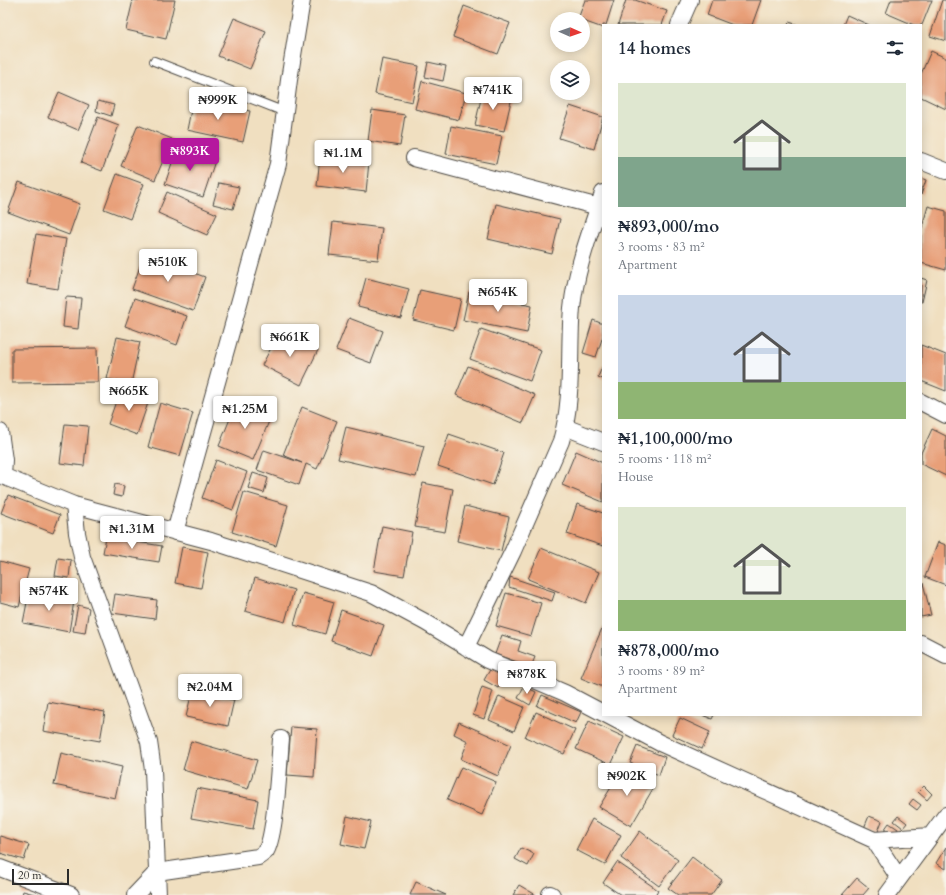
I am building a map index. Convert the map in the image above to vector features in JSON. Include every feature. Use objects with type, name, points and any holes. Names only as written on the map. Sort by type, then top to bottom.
[{"type":"street","points":[[175,532],[278,164],[302,0]]},
{"type":"street","points":[[679,24],[690,0]]},
{"type":"street","points":[[414,158],[601,200],[578,272],[572,307],[569,384],[565,427],[561,441],[513,551],[466,647]]},
{"type":"street","points":[[922,161],[946,171]]},
{"type":"street","points":[[922,403],[946,415]]},
{"type":"street","points":[[565,427],[602,442]]},
{"type":"street","points":[[0,432],[4,460],[1,475],[74,505],[175,532],[273,561],[371,593],[488,660],[565,693],[602,712]]},
{"type":"street","points":[[74,505],[77,533],[82,557],[149,742],[153,770],[158,895]]},
{"type":"street","points":[[933,646],[946,656]]},
{"type":"street","points":[[609,716],[680,752],[874,840],[931,836]]},
{"type":"street","points":[[135,895],[157,872],[258,857],[265,852],[271,837],[274,818],[281,739]]},
{"type":"street","points":[[887,895],[946,815]]},
{"type":"street","points":[[874,840],[899,878]]},
{"type":"street","points":[[0,868],[71,895]]},
{"type":"lane","points":[[154,61],[285,112]]},
{"type":"building","points":[[133,0],[175,0],[166,39],[126,30]]},
{"type":"building","points":[[585,0],[614,0],[606,24],[602,24],[602,28],[590,23],[590,12],[581,12]]},
{"type":"building","points":[[626,0],[635,0],[667,11],[662,24],[618,24]]},
{"type":"building","points":[[712,0],[761,0],[752,24],[730,24],[707,15]]},
{"type":"building","points":[[891,0],[932,0],[922,25],[912,24],[886,13]]},
{"type":"building","points":[[942,0],[946,0],[946,41],[930,36]]},
{"type":"building","points":[[464,6],[510,23],[498,54],[453,37]]},
{"type":"building","points":[[847,15],[867,24],[843,24]]},
{"type":"building","points":[[234,18],[266,31],[250,69],[218,56]]},
{"type":"building","points":[[931,51],[946,58],[946,109],[922,97],[922,72]]},
{"type":"building","points":[[382,59],[419,66],[412,102],[375,94]]},
{"type":"building","points":[[428,62],[446,66],[443,81],[425,77]]},
{"type":"building","points":[[422,81],[466,93],[459,120],[415,109]]},
{"type":"building","points":[[483,90],[512,97],[504,131],[475,125]]},
{"type":"building","points":[[59,92],[89,105],[78,130],[48,117]]},
{"type":"building","points":[[193,100],[250,111],[243,142],[187,130]]},
{"type":"building","points":[[98,101],[114,105],[111,116],[96,111]]},
{"type":"building","points":[[570,106],[602,117],[594,149],[559,138]]},
{"type":"building","points":[[372,110],[405,115],[400,146],[368,141]]},
{"type":"building","points":[[98,117],[119,125],[102,171],[81,163]]},
{"type":"building","points":[[138,125],[172,139],[155,180],[121,166]]},
{"type":"building","points":[[451,126],[502,136],[496,164],[446,154]]},
{"type":"building","points":[[177,148],[215,161],[203,197],[165,184]]},
{"type":"building","points":[[320,156],[369,162],[366,192],[317,186]]},
{"type":"building","points":[[117,174],[144,184],[130,219],[104,209]]},
{"type":"building","points":[[922,178],[926,180],[922,192]]},
{"type":"building","points":[[19,182],[80,204],[69,235],[8,212]]},
{"type":"building","points":[[219,183],[239,187],[233,209],[213,204]]},
{"type":"building","points":[[167,192],[217,214],[207,235],[158,213]]},
{"type":"building","points":[[496,204],[560,219],[552,254],[488,239]]},
{"type":"building","points":[[928,206],[946,211],[946,270],[922,263],[922,227]]},
{"type":"building","points":[[333,222],[382,228],[378,260],[329,255]]},
{"type":"building","points":[[36,234],[66,239],[58,289],[27,284]]},
{"type":"building","points":[[144,255],[205,277],[193,311],[132,289]]},
{"type":"building","points":[[366,278],[409,289],[401,318],[358,307]]},
{"type":"building","points":[[922,278],[927,280],[922,302]]},
{"type":"building","points":[[420,290],[461,299],[454,330],[413,320]]},
{"type":"building","points":[[469,292],[532,305],[527,333],[463,320]]},
{"type":"building","points":[[66,297],[81,298],[78,329],[63,327]]},
{"type":"building","points":[[135,298],[187,316],[177,345],[125,326]]},
{"type":"building","points":[[349,318],[383,331],[371,363],[336,350]]},
{"type":"building","points":[[593,320],[602,324],[602,339],[596,357],[583,353]]},
{"type":"building","points":[[481,329],[541,350],[530,381],[470,359]]},
{"type":"building","points":[[280,331],[318,350],[301,385],[262,365]]},
{"type":"building","points":[[117,337],[140,342],[131,384],[107,379]]},
{"type":"building","points":[[922,345],[946,355],[946,391],[922,381]]},
{"type":"building","points":[[97,348],[98,382],[12,383],[12,349]]},
{"type":"building","points":[[468,366],[535,395],[523,423],[456,395]]},
{"type":"building","points":[[602,367],[602,379],[598,377]]},
{"type":"building","points":[[120,390],[149,400],[137,435],[108,424]]},
{"type":"building","points":[[238,399],[272,414],[253,460],[219,446]]},
{"type":"building","points":[[160,403],[193,413],[180,456],[148,447]]},
{"type":"building","points":[[302,407],[337,421],[317,469],[306,464],[299,485],[257,470],[264,450],[302,463],[283,455]]},
{"type":"building","points":[[65,424],[88,426],[84,466],[60,463]]},
{"type":"building","points":[[346,427],[424,446],[416,477],[338,459]]},
{"type":"building","points":[[932,429],[946,436],[946,476],[922,464],[922,451]]},
{"type":"building","points":[[449,434],[504,453],[493,485],[438,466]]},
{"type":"building","points":[[576,451],[602,463],[602,502],[562,485]]},
{"type":"building","points":[[216,460],[247,472],[233,510],[202,498]]},
{"type":"building","points":[[253,473],[268,478],[264,493],[248,488]]},
{"type":"building","points":[[423,483],[453,489],[445,532],[415,527]]},
{"type":"building","points":[[115,484],[124,486],[122,497],[113,495]]},
{"type":"building","points":[[244,492],[288,505],[276,546],[232,532]]},
{"type":"building","points":[[8,495],[60,515],[53,533],[1,513]]},
{"type":"building","points":[[577,504],[602,513],[602,546],[567,534]]},
{"type":"building","points":[[465,506],[509,517],[501,551],[457,541]]},
{"type":"building","points":[[382,526],[412,532],[404,576],[374,571]]},
{"type":"building","points":[[106,537],[162,546],[159,562],[103,553]]},
{"type":"building","points":[[938,542],[946,545],[946,585],[925,577]]},
{"type":"building","points":[[182,547],[208,552],[201,588],[175,583]]},
{"type":"building","points":[[541,548],[599,572],[586,603],[528,579]]},
{"type":"building","points":[[58,558],[71,560],[69,578],[55,576]]},
{"type":"building","points":[[0,561],[29,569],[19,607],[0,602]]},
{"type":"building","points":[[510,577],[555,592],[552,601],[509,587]]},
{"type":"building","points":[[255,578],[294,590],[285,622],[245,611]]},
{"type":"building","points":[[922,583],[923,583],[931,615],[922,617]]},
{"type":"building","points":[[29,592],[74,601],[69,632],[23,623]]},
{"type":"building","points":[[303,593],[334,602],[325,634],[294,625]]},
{"type":"building","points":[[506,593],[541,603],[531,636],[496,626]]},
{"type":"building","points":[[115,594],[157,600],[155,619],[112,613]]},
{"type":"building","points":[[78,605],[89,608],[85,633],[73,631]]},
{"type":"building","points":[[341,610],[384,625],[373,656],[331,641]]},
{"type":"building","points":[[602,628],[602,687],[581,678]]},
{"type":"building","points":[[502,635],[521,641],[518,651],[535,657],[531,667],[495,654]]},
{"type":"building","points":[[491,668],[505,676],[498,688],[484,680]]},
{"type":"building","points":[[524,686],[536,692],[530,705],[518,698]]},
{"type":"building","points":[[482,687],[493,691],[484,719],[473,715]]},
{"type":"building","points":[[192,691],[234,700],[228,726],[186,717]]},
{"type":"building","points":[[542,695],[581,712],[576,723],[537,706]]},
{"type":"building","points":[[499,696],[524,707],[514,731],[489,720]]},
{"type":"building","points":[[48,702],[105,712],[100,741],[43,731]]},
{"type":"building","points":[[536,712],[575,730],[564,754],[525,737]]},
{"type":"building","points":[[704,716],[714,716],[712,719]]},
{"type":"building","points":[[680,718],[710,732],[702,749],[672,735]]},
{"type":"building","points":[[589,721],[624,737],[611,765],[576,749]]},
{"type":"building","points":[[459,722],[511,745],[498,776],[461,759],[468,741],[454,734]]},
{"type":"building","points":[[291,727],[317,729],[314,777],[287,775]]},
{"type":"building","points":[[191,741],[257,760],[248,789],[183,770]]},
{"type":"building","points":[[637,746],[665,757],[659,775],[630,763]]},
{"type":"building","points":[[61,753],[122,767],[115,798],[54,785]]},
{"type":"building","points":[[461,767],[496,782],[482,815],[447,800]]},
{"type":"building","points":[[623,768],[654,787],[631,826],[599,807]]},
{"type":"building","points":[[924,786],[932,794],[927,800],[918,792]]},
{"type":"building","points":[[197,788],[258,800],[253,829],[191,818]]},
{"type":"building","points":[[913,799],[921,805],[917,810],[909,804]]},
{"type":"building","points":[[347,816],[371,822],[364,849],[341,844]]},
{"type":"building","points":[[869,816],[882,821],[877,834],[864,828]]},
{"type":"building","points":[[898,816],[907,823],[903,828],[894,821]]},
{"type":"building","points":[[592,819],[621,835],[605,865],[576,850]]},
{"type":"building","points":[[889,823],[898,829],[893,837],[884,830]]},
{"type":"building","points":[[640,831],[678,860],[659,886],[621,858]]},
{"type":"building","points":[[0,836],[29,845],[24,860],[0,853]]},
{"type":"building","points":[[946,847],[946,869],[936,863]]},
{"type":"building","points":[[521,848],[534,854],[528,866],[515,859]]},
{"type":"building","points":[[692,857],[722,880],[711,895],[678,895],[668,888]]},
{"type":"building","points":[[617,862],[658,890],[655,895],[621,895],[603,883]]},
{"type":"building","points":[[857,878],[869,888],[863,895],[842,895]]},
{"type":"building","points":[[416,882],[446,895],[410,895]]},
{"type":"building","points":[[519,885],[536,895],[513,895]]},
{"type":"building","points":[[23,891],[38,895],[22,895]]}]
